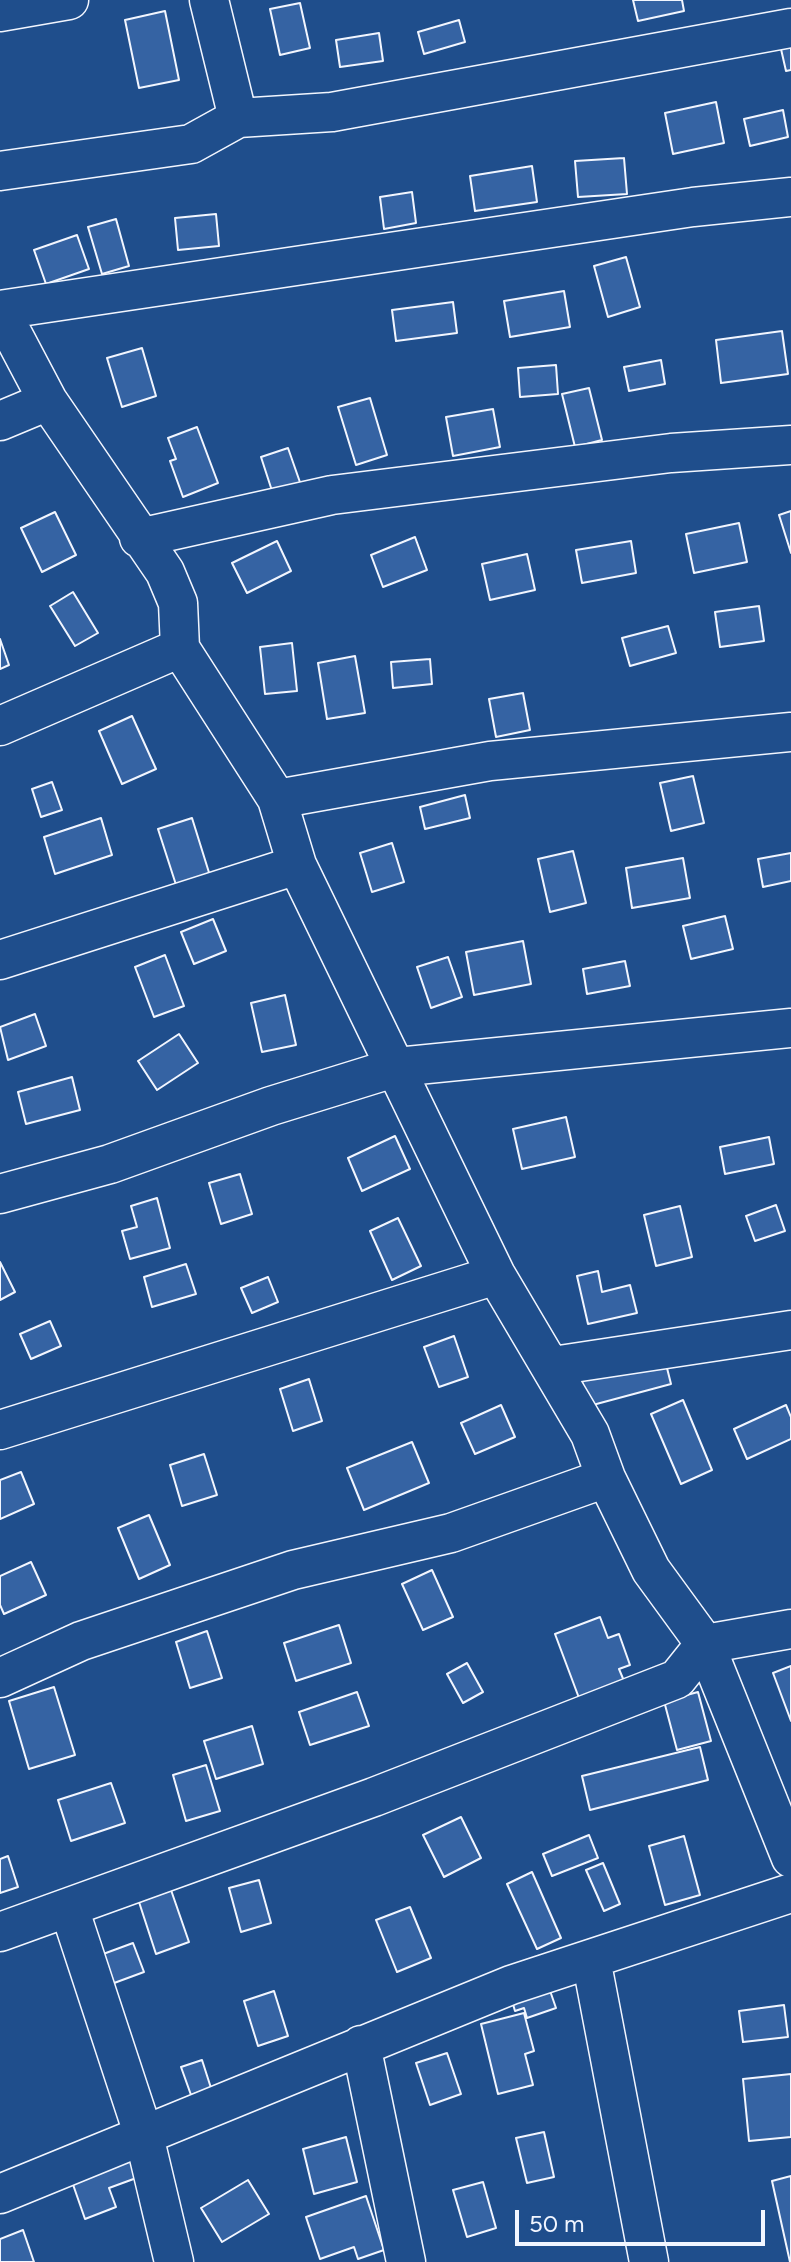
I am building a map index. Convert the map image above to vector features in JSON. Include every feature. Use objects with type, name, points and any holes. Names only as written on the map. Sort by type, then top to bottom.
[{"type":"street","points":[[0,12],[69,0]]},
{"type":"street","points":[[209,0],[238,118]]},
{"type":"street","points":[[0,171],[191,144],[238,118],[332,112],[791,28]]},
{"type":"street","points":[[791,197],[646,214],[0,310],[48,401],[165,572],[178,603],[180,648],[277,799],[297,865],[496,1275],[553,1366],[590,1434],[606,1478],[651,1570],[705,1644],[791,1858]]},
{"type":"street","points":[[0,421],[48,401]]},
{"type":"street","points":[[139,538],[332,495],[671,453],[791,445]]},
{"type":"street","points":[[0,726],[180,648]]},
{"type":"street","points":[[277,799],[490,761],[791,732]]},
{"type":"street","points":[[0,960],[297,865]]},
{"type":"street","points":[[0,1194],[110,1164],[271,1106],[397,1067],[791,1028]]},
{"type":"street","points":[[0,1430],[496,1275]]},
{"type":"street","points":[[553,1366],[791,1330]]},
{"type":"street","points":[[0,1678],[81,1641],[293,1570],[451,1533],[606,1478]]},
{"type":"street","points":[[0,1932],[374,1797],[677,1679],[705,1644],[791,1629]]},
{"type":"street","points":[[0,2194],[511,1985],[791,1893]]},
{"type":"street","points":[[69,1908],[144,2136],[174,2262]]},
{"type":"street","points":[[591,1959],[649,2262]]},
{"type":"street","points":[[361,2045],[406,2262]]},
{"type":"building","points":[[633,0],[682,0],[684,11],[638,21]]},
{"type":"building","points":[[300,3],[310,48],[280,55],[270,9]]},
{"type":"building","points":[[165,11],[179,80],[139,88],[125,20]]},
{"type":"building","points":[[459,20],[465,42],[424,54],[418,32]]},
{"type":"building","points":[[379,33],[383,61],[340,67],[336,40]]},
{"type":"building","points":[[791,46],[791,70],[786,71],[781,49]]},
{"type":"building","points":[[716,102],[724,143],[673,154],[665,113]]},
{"type":"building","points":[[783,110],[788,137],[750,146],[744,119]]},
{"type":"building","points":[[624,158],[627,194],[578,197],[575,161]]},
{"type":"building","points":[[532,166],[537,202],[475,211],[470,176]]},
{"type":"building","points":[[412,192],[416,223],[384,229],[380,197]]},
{"type":"building","points":[[216,214],[219,246],[178,250],[175,218]]},
{"type":"building","points":[[116,219],[129,266],[102,274],[88,227]]},
{"type":"building","points":[[77,235],[89,269],[46,284],[34,250]]},
{"type":"building","points":[[626,257],[640,307],[608,317],[594,266]]},
{"type":"building","points":[[564,291],[570,327],[510,337],[504,301]]},
{"type":"building","points":[[453,302],[457,333],[396,341],[392,310]]},
{"type":"building","points":[[782,331],[788,374],[721,383],[716,340]]},
{"type":"building","points":[[142,348],[156,396],[122,407],[107,358]]},
{"type":"building","points":[[661,360],[665,384],[629,391],[624,367]]},
{"type":"building","points":[[556,365],[558,394],[520,397],[518,368]]},
{"type":"building","points":[[589,388],[602,440],[575,447],[562,394]]},
{"type":"building","points":[[370,398],[387,455],[356,465],[338,407]]},
{"type":"building","points":[[493,409],[500,447],[453,456],[446,417]]},
{"type":"building","points":[[197,427],[218,483],[183,497],[170,461],[176,459],[168,438]]},
{"type":"building","points":[[288,448],[302,488],[274,497],[261,457]]},
{"type":"building","points":[[791,511],[791,553],[779,515]]},
{"type":"building","points":[[55,512],[76,555],[42,572],[21,528]]},
{"type":"building","points":[[739,523],[747,562],[694,573],[686,534]]},
{"type":"building","points":[[415,537],[427,570],[383,587],[371,555]]},
{"type":"building","points":[[277,541],[291,571],[247,593],[232,563]]},
{"type":"building","points":[[631,541],[636,573],[582,583],[576,550]]},
{"type":"building","points":[[527,554],[535,590],[490,600],[482,564]]},
{"type":"building","points":[[73,592],[98,633],[75,646],[50,606]]},
{"type":"building","points":[[759,606],[764,641],[720,647],[715,612]]},
{"type":"building","points":[[668,626],[676,653],[630,666],[622,638]]},
{"type":"building","points":[[0,639],[9,665],[0,669]]},
{"type":"building","points":[[292,643],[297,691],[265,694],[260,647]]},
{"type":"building","points":[[355,656],[365,713],[327,719],[318,663]]},
{"type":"building","points":[[430,659],[432,684],[393,688],[391,662]]},
{"type":"building","points":[[523,693],[530,730],[496,737],[489,699]]},
{"type":"building","points":[[132,716],[156,769],[122,784],[99,731]]},
{"type":"building","points":[[693,776],[704,823],[671,831],[660,783]]},
{"type":"building","points":[[52,782],[62,810],[41,817],[32,789]]},
{"type":"building","points":[[465,795],[470,818],[425,829],[420,807]]},
{"type":"building","points":[[101,818],[112,855],[55,874],[44,837]]},
{"type":"building","points":[[192,818],[211,879],[178,891],[158,829]]},
{"type":"building","points":[[392,843],[404,882],[372,892],[360,853]]},
{"type":"building","points":[[573,851],[586,903],[550,912],[538,859]]},
{"type":"building","points":[[791,853],[791,881],[763,887],[758,859]]},
{"type":"building","points":[[683,858],[690,898],[632,908],[626,868]]},
{"type":"building","points":[[725,916],[733,949],[691,959],[683,926]]},
{"type":"building","points":[[213,919],[226,951],[194,964],[181,932]]},
{"type":"building","points":[[523,941],[531,984],[474,995],[466,952]]},
{"type":"building","points":[[165,955],[184,1006],[154,1017],[135,967]]},
{"type":"building","points":[[448,957],[462,997],[431,1008],[417,967]]},
{"type":"building","points":[[625,961],[630,986],[587,994],[583,969]]},
{"type":"building","points":[[285,995],[296,1045],[262,1052],[251,1003]]},
{"type":"building","points":[[35,1014],[46,1046],[8,1060],[0,1027]]},
{"type":"building","points":[[179,1034],[198,1063],[157,1090],[138,1061]]},
{"type":"building","points":[[72,1077],[80,1110],[26,1124],[18,1092]]},
{"type":"building","points":[[566,1117],[575,1157],[522,1169],[513,1129]]},
{"type":"building","points":[[395,1136],[410,1169],[362,1191],[348,1158]]},
{"type":"building","points":[[769,1137],[774,1164],[725,1174],[720,1147]]},
{"type":"building","points":[[240,1174],[252,1214],[221,1224],[209,1183]]},
{"type":"building","points":[[157,1198],[170,1248],[130,1259],[122,1231],[137,1227],[131,1206]]},
{"type":"building","points":[[776,1205],[785,1231],[755,1241],[746,1216]]},
{"type":"building","points":[[680,1206],[692,1257],[656,1266],[644,1215]]},
{"type":"building","points":[[398,1218],[421,1266],[392,1280],[370,1231]]},
{"type":"building","points":[[0,1262],[15,1292],[0,1300]]},
{"type":"building","points":[[186,1264],[196,1294],[152,1307],[144,1277]]},
{"type":"building","points":[[598,1271],[602,1292],[630,1285],[637,1313],[588,1324],[577,1276]]},
{"type":"building","points":[[268,1277],[278,1302],[252,1313],[241,1288]]},
{"type":"building","points":[[50,1321],[61,1346],[31,1359],[20,1334]]},
{"type":"building","points":[[454,1336],[468,1377],[439,1387],[424,1347]]},
{"type":"building","points":[[664,1356],[671,1384],[589,1406],[581,1378]]},
{"type":"building","points":[[309,1379],[322,1421],[293,1431],[280,1389]]},
{"type":"building","points":[[683,1400],[712,1470],[681,1484],[651,1414]]},
{"type":"building","points":[[501,1405],[515,1437],[475,1454],[461,1423]]},
{"type":"building","points":[[786,1405],[791,1417],[791,1439],[747,1459],[734,1429]]},
{"type":"building","points":[[412,1442],[429,1483],[364,1510],[347,1468]]},
{"type":"building","points":[[204,1454],[217,1495],[182,1506],[170,1465]]},
{"type":"building","points":[[21,1472],[34,1504],[0,1519],[0,1480]]},
{"type":"building","points":[[149,1515],[170,1565],[139,1579],[118,1528]]},
{"type":"building","points":[[31,1562],[46,1595],[4,1614],[0,1605],[0,1576]]},
{"type":"building","points":[[432,1570],[453,1617],[423,1630],[402,1584]]},
{"type":"building","points":[[600,1617],[608,1638],[619,1634],[630,1665],[619,1669],[624,1681],[579,1698],[555,1634]]},
{"type":"building","points":[[339,1625],[351,1663],[296,1681],[284,1643]]},
{"type":"building","points":[[207,1631],[222,1678],[190,1688],[176,1642]]},
{"type":"building","points":[[467,1663],[483,1692],[463,1703],[447,1674]]},
{"type":"building","points":[[791,1666],[791,1721],[773,1673]]},
{"type":"building","points":[[54,1687],[75,1755],[29,1769],[9,1701]]},
{"type":"building","points":[[357,1692],[369,1726],[310,1745],[299,1712]]},
{"type":"building","points":[[698,1692],[711,1741],[677,1750],[664,1701]]},
{"type":"building","points":[[252,1726],[263,1764],[216,1779],[204,1741]]},
{"type":"building","points":[[700,1747],[708,1780],[590,1810],[582,1776]]},
{"type":"building","points":[[206,1765],[220,1811],[186,1821],[173,1775]]},
{"type":"building","points":[[111,1783],[125,1823],[71,1841],[58,1800]]},
{"type":"building","points":[[461,1817],[481,1858],[444,1877],[423,1835]]},
{"type":"building","points":[[589,1835],[598,1858],[552,1876],[543,1854]]},
{"type":"building","points":[[684,1836],[700,1895],[665,1905],[649,1846]]},
{"type":"building","points":[[8,1856],[18,1887],[0,1893],[0,1859]]},
{"type":"building","points":[[603,1863],[620,1904],[604,1911],[586,1870]]},
{"type":"building","points":[[532,1872],[561,1938],[537,1949],[507,1884]]},
{"type":"building","points":[[259,1880],[271,1923],[241,1932],[229,1888]]},
{"type":"building","points":[[171,1890],[189,1942],[156,1954],[139,1902]]},
{"type":"building","points":[[410,1907],[431,1958],[397,1972],[376,1920]]},
{"type":"building","points":[[133,1943],[144,1972],[106,1986],[95,1957]]},
{"type":"building","points":[[547,1982],[556,2008],[527,2018],[524,2008],[515,2011],[510,1994]]},
{"type":"building","points":[[274,1991],[288,2036],[258,2046],[244,2001]]},
{"type":"building","points":[[784,2005],[788,2037],[743,2042],[739,2011]]},
{"type":"building","points":[[524,2013],[534,2051],[525,2054],[533,2085],[498,2094],[481,2024]]},
{"type":"building","points":[[447,2053],[461,2094],[430,2105],[416,2063]]},
{"type":"building","points":[[202,2060],[211,2088],[191,2095],[181,2067]]},
{"type":"building","points":[[791,2074],[791,2137],[749,2141],[743,2079]]},
{"type":"building","points":[[544,2132],[554,2177],[527,2183],[516,2138]]},
{"type":"building","points":[[346,2137],[357,2182],[314,2194],[303,2149]]},
{"type":"building","points":[[129,2151],[139,2177],[109,2188],[116,2207],[85,2219],[69,2173]]},
{"type":"building","points":[[791,2176],[791,2262],[790,2262],[772,2181]]},
{"type":"building","points":[[248,2180],[269,2214],[222,2242],[201,2208]]},
{"type":"building","points":[[483,2182],[496,2228],[467,2237],[453,2190]]},
{"type":"building","points":[[366,2196],[384,2250],[358,2259],[354,2247],[320,2259],[306,2217]]},
{"type":"building","points":[[23,2230],[34,2262],[0,2262],[0,2239]]}]
